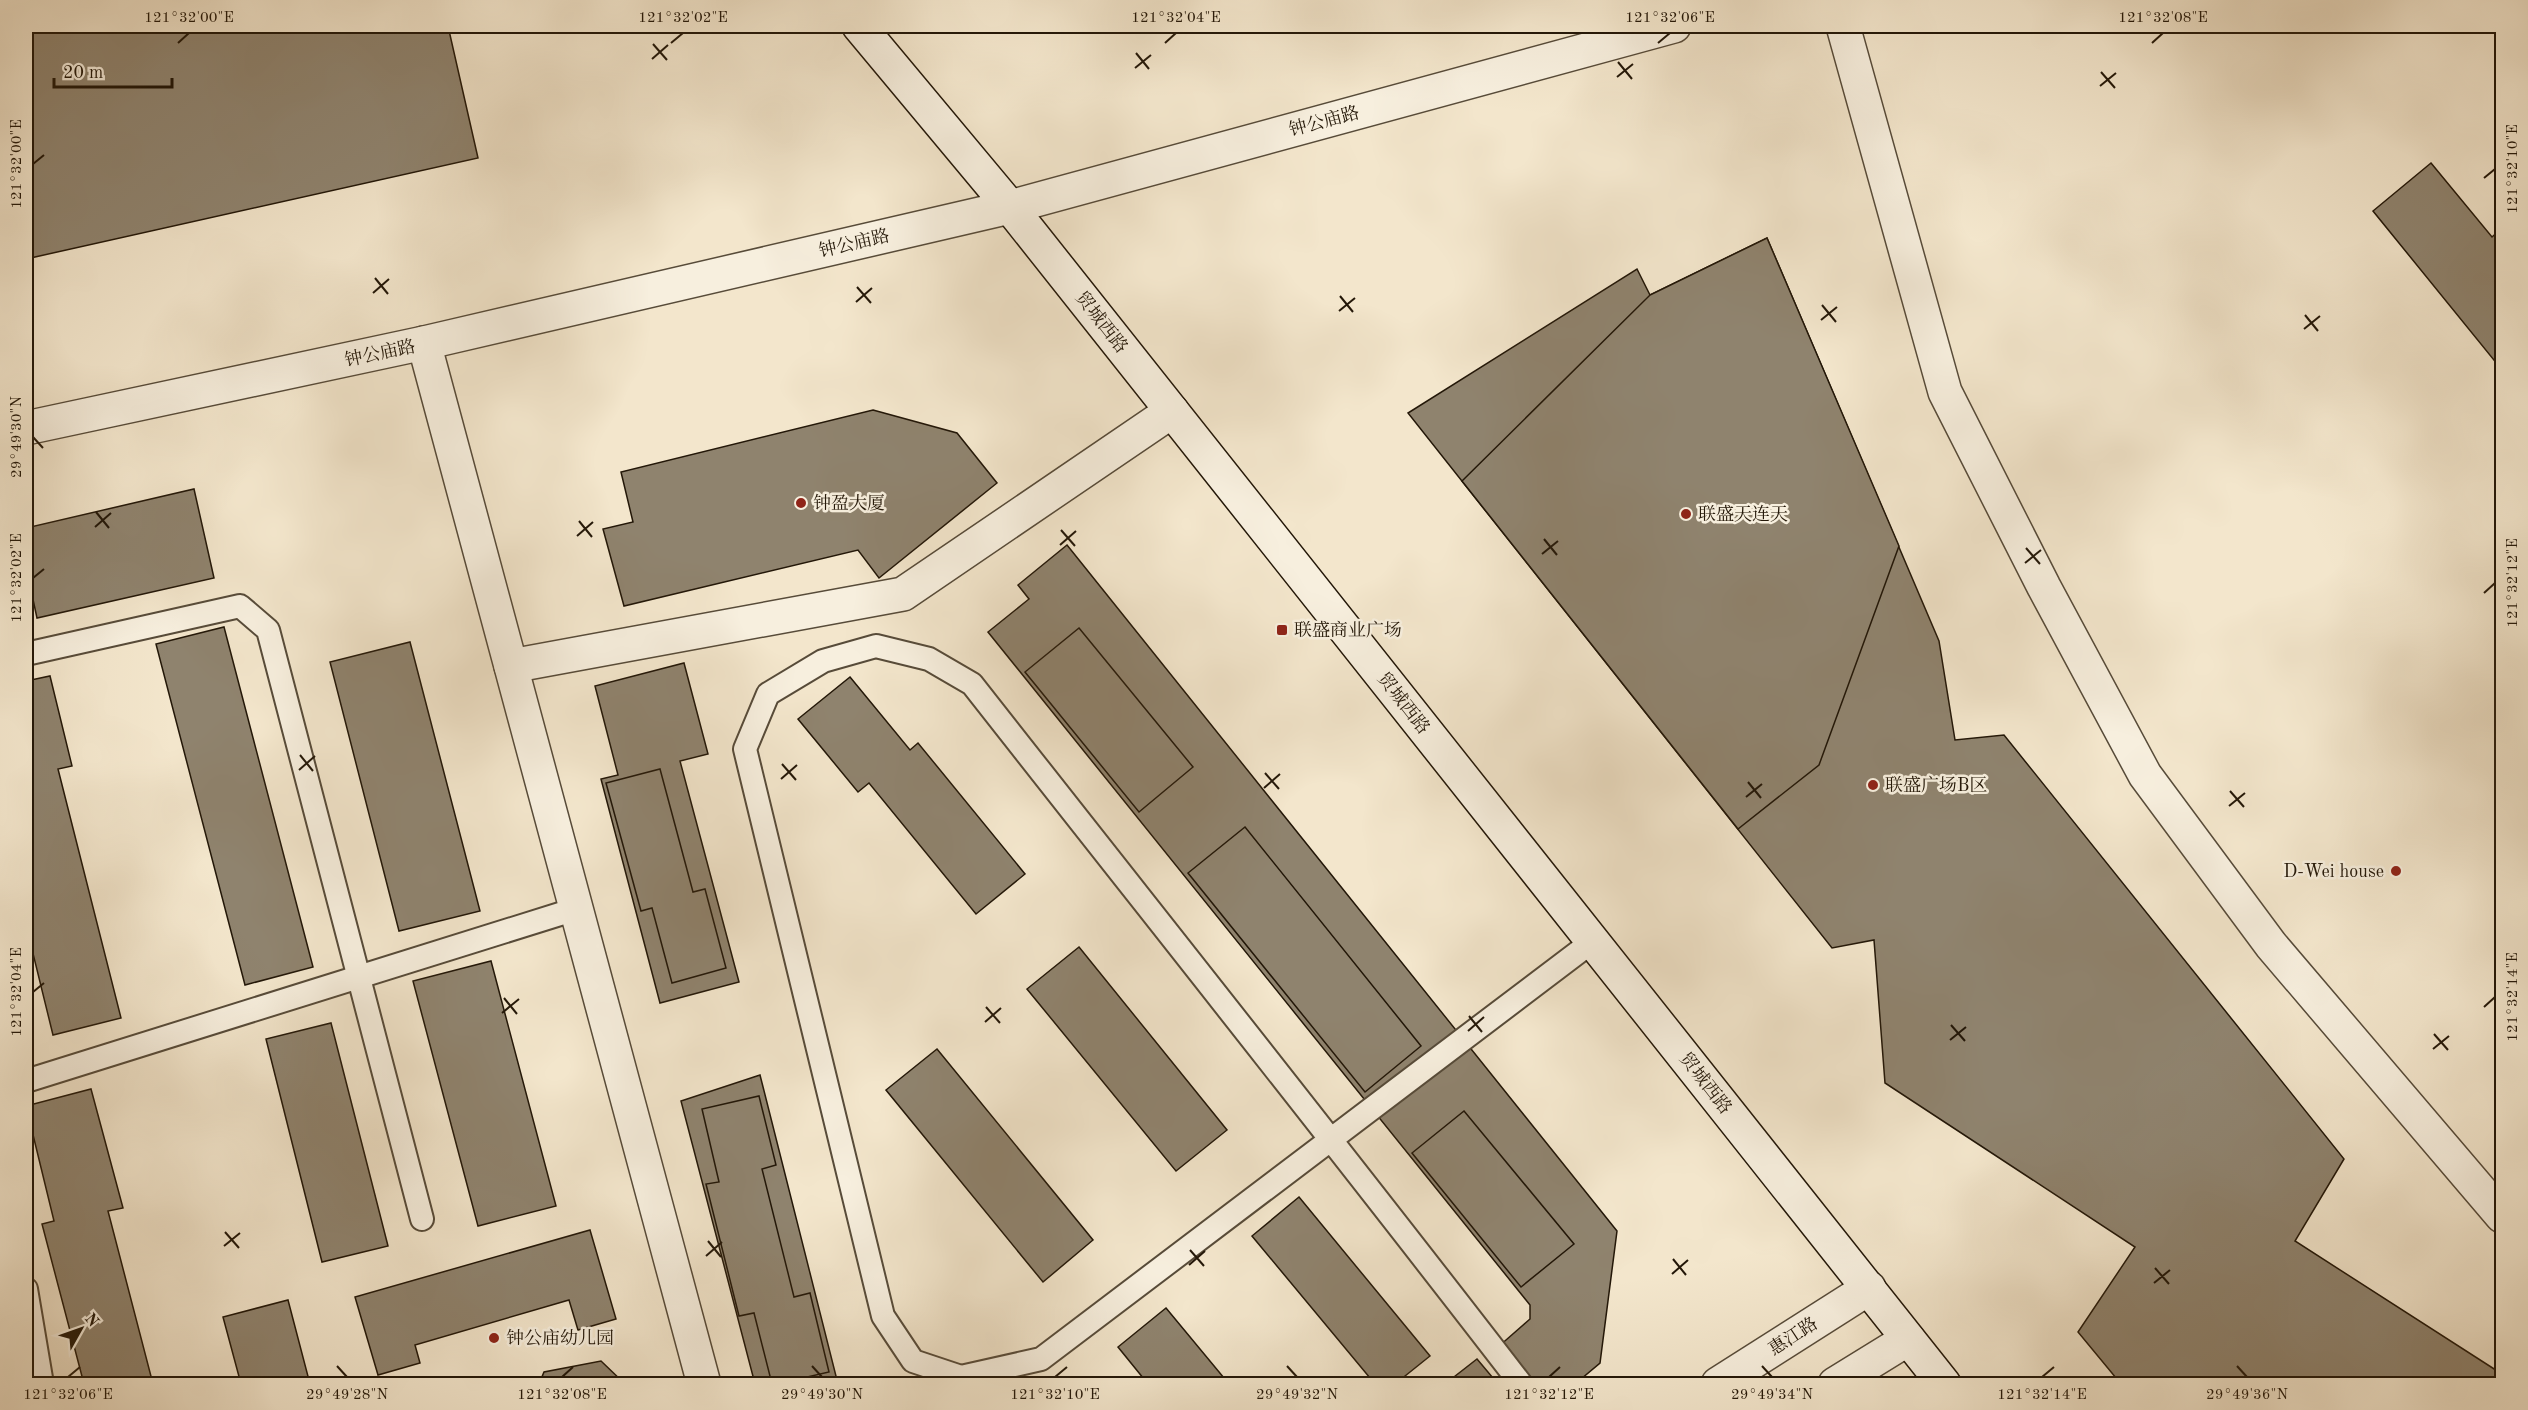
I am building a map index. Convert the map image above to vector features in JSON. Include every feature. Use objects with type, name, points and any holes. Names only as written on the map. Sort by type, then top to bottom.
[{"type":"street","name":"贸城西路","points":[[859,26],[1010,207],[1944,1384]]},
{"type":"street","name":"钟公庙路","points":[[26,428],[424,344],[1010,207],[1674,26]]},
{"type":"street","points":[[1844,26],[1945,392],[2044,587],[2145,775],[2271,945],[2502,1216]]},
{"type":"street","points":[[424,344],[704,1384]]},
{"type":"street","points":[[511,666],[903,594],[1172,411]]},
{"type":"street","name":"惠江路","points":[[1718,1384],[1869,1288]]},
{"type":"street","points":[[1835,1384],[1908,1339]]},
{"type":"lane","points":[[26,654],[240,606],[268,630],[422,1219]]},
{"type":"lane","points":[[1521,1384],[1330,1139],[972,684],[929,659],[876,646],[823,661],[768,694],[746,749],[883,1316],[913,1361],[961,1377],[1041,1359],[1330,1139],[1593,941]]},
{"type":"lane","points":[[26,1081],[576,909]]},
{"type":"lane","points":[[26,1288],[42,1384]]},
{"type":"building","points":[[26,26],[448,26],[478,158],[26,259]]},
{"type":"building","points":[[2431,163],[2492,237],[2502,228],[2502,370],[2373,211]]},
{"type":"building","name":"联盛广场B区","points":[[1767,238],[1939,641],[1955,740],[2004,735],[2344,1159],[2295,1241],[2502,1374],[2502,1384],[2121,1384],[2078,1332],[2135,1247],[1885,1083],[1874,940],[1832,948],[1408,413],[1637,269],[1650,295]]},
{"type":"building","name":"联盛天连天","points":[[1767,238],[1899,546],[1819,765],[1738,829],[1462,481],[1650,295]]},
{"type":"building","name":"钟盈大厦","points":[[873,410],[957,433],[997,483],[879,578],[858,550],[624,606],[603,529],[633,522],[621,472]]},
{"type":"building","points":[[194,489],[214,578],[37,618],[26,567],[26,528]]},
{"type":"building","points":[[1067,545],[1617,1231],[1600,1363],[1575,1384],[1529,1384],[1498,1347],[1530,1319],[1530,1305],[988,632],[1029,599],[1018,585]]},
{"type":"building","points":[[224,627],[313,967],[245,985],[156,644]]},
{"type":"building","points":[[1079,628],[1193,767],[1139,812],[1025,672]]},
{"type":"building","points":[[410,642],[480,911],[399,931],[330,662]]},
{"type":"building","points":[[684,663],[708,754],[680,761],[739,982],[660,1003],[601,779],[618,775],[595,686]]},
{"type":"building","points":[[50,676],[72,766],[58,769],[121,1018],[53,1035],[26,925],[26,681]]},
{"type":"building","points":[[850,677],[910,750],[918,743],[1025,874],[976,914],[869,783],[858,792],[798,719]]},
{"type":"building","points":[[660,769],[693,892],[705,889],[726,968],[672,983],[652,908],[641,911],[606,783]]},
{"type":"building","points":[[1245,827],[1421,1046],[1365,1092],[1188,873]]},
{"type":"building","points":[[1079,947],[1227,1130],[1176,1171],[1027,989]]},
{"type":"building","points":[[491,961],[556,1206],[478,1226],[413,981]]},
{"type":"building","points":[[331,1023],[388,1246],[322,1262],[266,1039]]},
{"type":"building","points":[[937,1049],[1093,1240],[1043,1282],[886,1090]]},
{"type":"building","points":[[760,1075],[838,1384],[755,1384],[681,1101]]},
{"type":"building","points":[[91,1089],[123,1208],[108,1211],[153,1384],[84,1384],[42,1224],[54,1221],[26,1106]]},
{"type":"building","points":[[759,1096],[776,1165],[762,1169],[794,1297],[810,1293],[829,1372],[777,1384],[772,1384],[754,1313],[739,1316],[706,1184],[719,1182],[702,1109]]},
{"type":"building","points":[[1464,1111],[1574,1244],[1521,1287],[1412,1153]]},
{"type":"building","points":[[1299,1197],[1430,1356],[1395,1384],[1375,1384],[1252,1236]]},
{"type":"building","points":[[590,1230],[616,1319],[578,1330],[569,1300],[415,1345],[420,1363],[378,1375],[355,1297]]},
{"type":"building","points":[[288,1300],[310,1384],[241,1384],[223,1317]]},
{"type":"building","points":[[1166,1308],[1229,1384],[1148,1384],[1118,1347]]},
{"type":"building","points":[[1477,1359],[1498,1384],[1445,1384]]},
{"type":"building","points":[[601,1361],[625,1384],[539,1384],[544,1372]]},
{"type":"place","name":"钟盈大厦","points":[[801,503]]},
{"type":"place","name":"联盛天连天","points":[[1686,514]]},
{"type":"place","name":"联盛商业广场","points":[[1282,630]]},
{"type":"place","name":"联盛广场B区","points":[[1873,785]]},
{"type":"place","name":"D-Wei house","points":[[2396,871]]},
{"type":"place","name":"钟公庙幼儿园","points":[[494,1338]]}]
